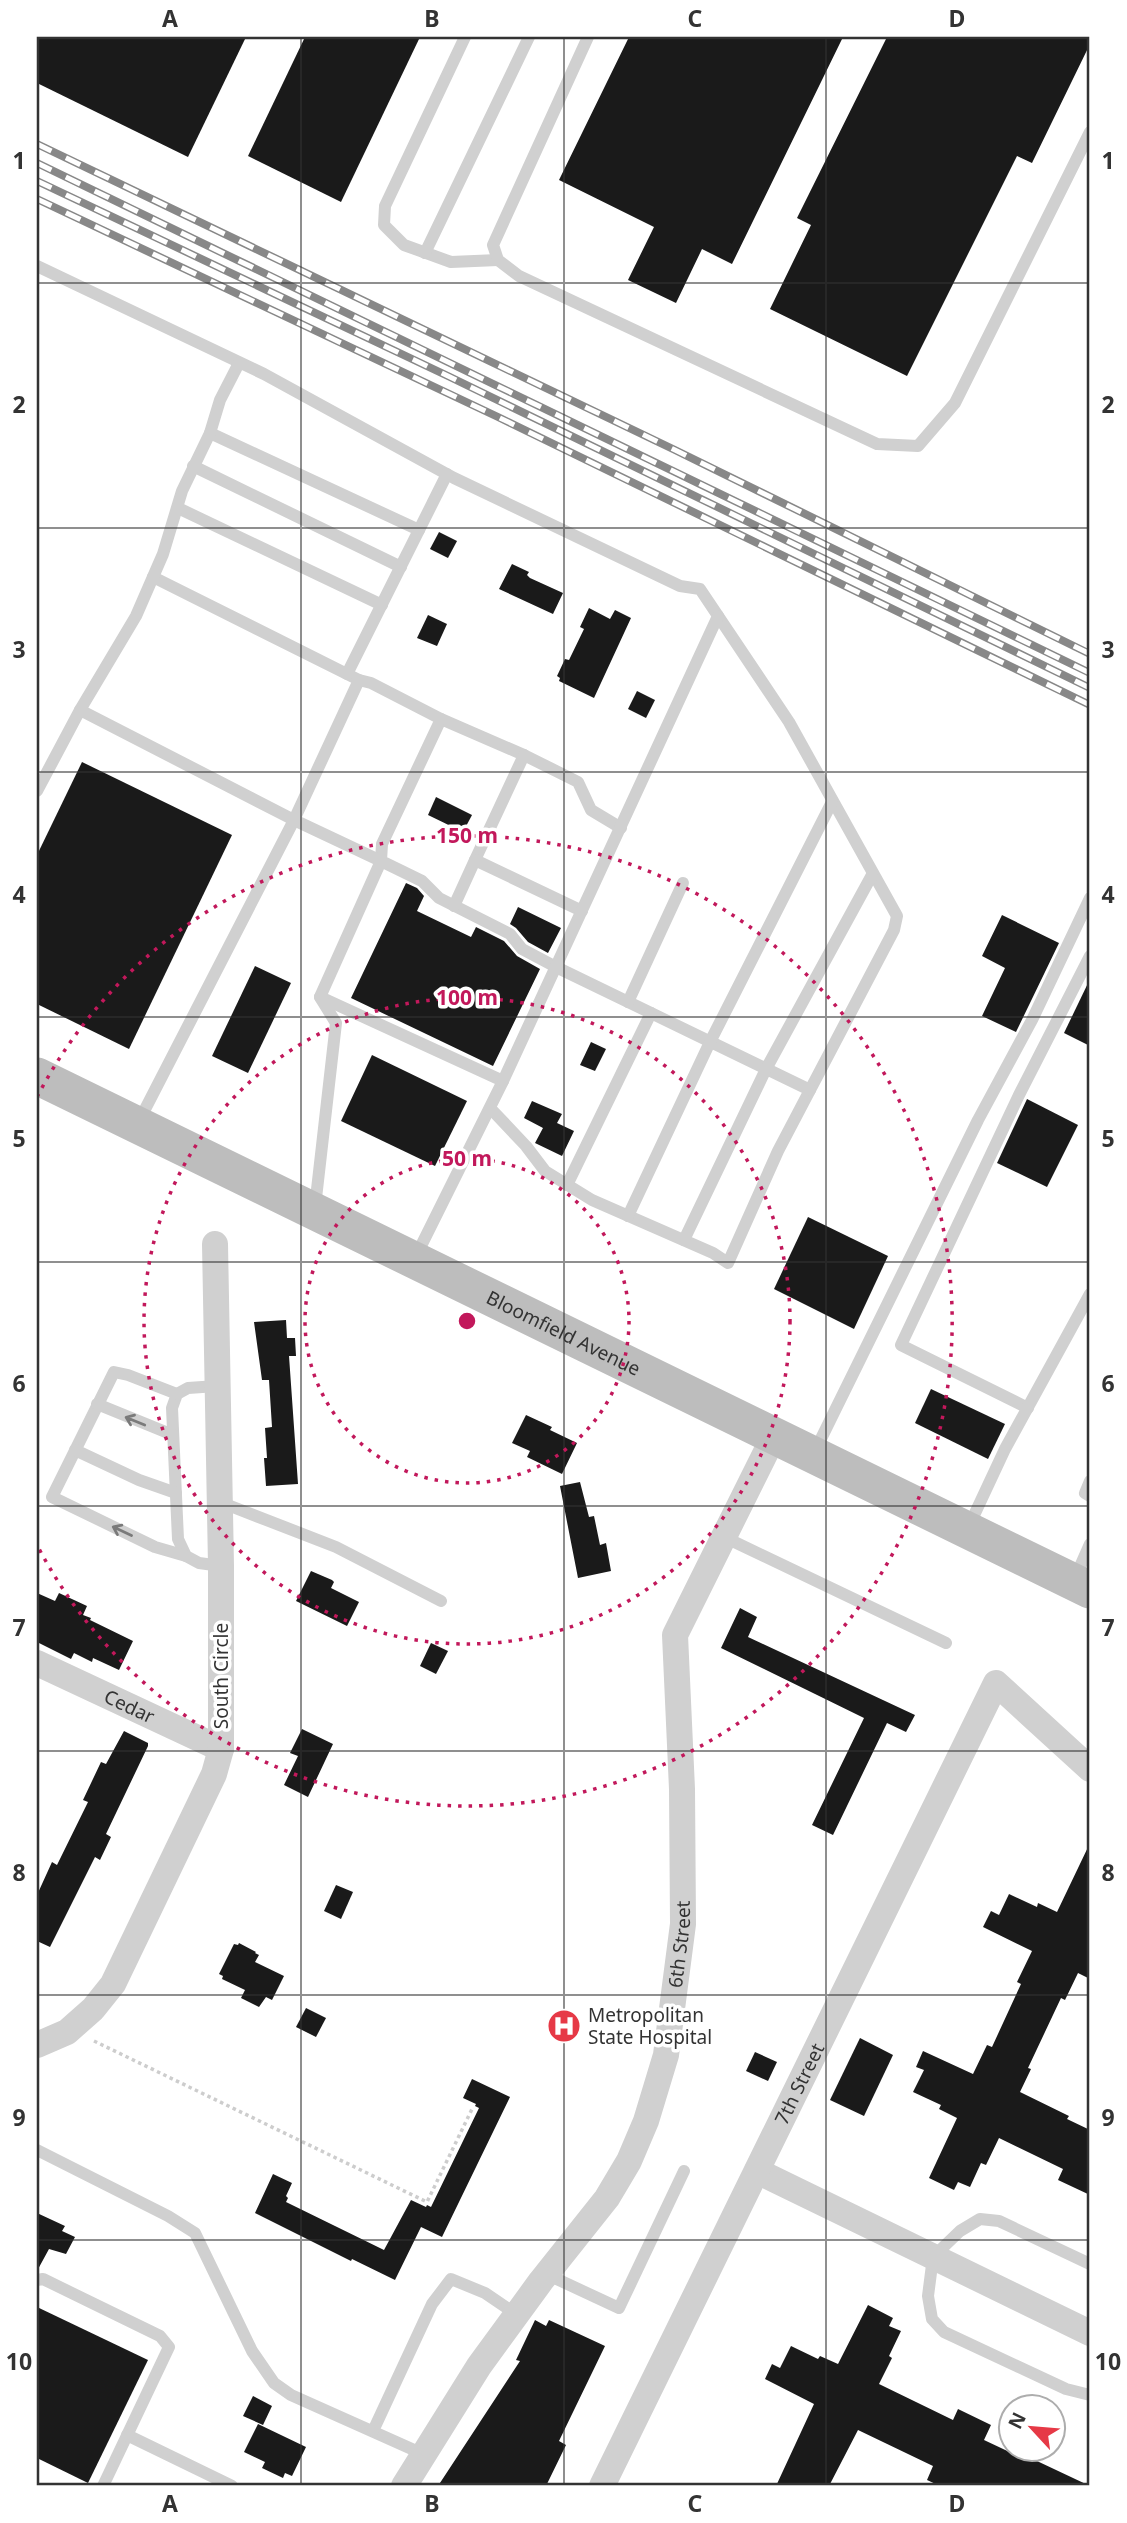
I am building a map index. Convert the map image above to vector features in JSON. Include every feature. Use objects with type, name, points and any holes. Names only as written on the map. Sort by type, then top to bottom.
[{"type":"main road","name":"Bloomfield Avenue","points":[[37,1076],[1082,1586]]},
{"type":"street","name":"South Circle","points":[[37,2045],[70,2029],[93,2009],[113,1984],[214,1774],[221,1749],[221,1566],[215,1244]]},
{"type":"street","name":"6th Street","points":[[404,2486],[479,2366],[546,2274],[607,2198],[629,2161],[646,2121],[666,2054],[683,1924],[682,1789],[675,1635],[775,1434]]},
{"type":"street","name":"Cedar","points":[[37,1663],[221,1749]]},
{"type":"street","name":"7th Street","points":[[602,2486],[996,1683],[1090,1769]]},
{"type":"street","points":[[757,2171],[1090,2333]]},
{"type":"lane","points":[[466,37],[385,206],[384,225],[404,245],[451,262],[498,260]]},
{"type":"lane","points":[[425,253],[529,37]]},
{"type":"lane","points":[[588,37],[493,245],[498,260],[519,276],[877,444],[918,446],[955,403],[1090,132]]},
{"type":"lane","points":[[37,266],[239,363],[447,474],[680,586],[700,589],[789,722],[897,916],[894,930],[778,1151],[729,1263],[592,1200],[545,1171],[491,1109]]},
{"type":"lane","points":[[37,791],[80,710],[136,616],[153,577],[182,491],[210,433],[220,400],[239,363]]},
{"type":"lane","points":[[210,433],[419,530]]},
{"type":"lane","points":[[193,466],[401,566]]},
{"type":"lane","points":[[137,1125],[294,820],[382,605],[447,474]]},
{"type":"lane","points":[[178,508],[382,605]]},
{"type":"lane","points":[[153,577],[353,677],[371,683],[578,782],[591,810],[621,828]]},
{"type":"lane","points":[[415,1259],[491,1109],[718,616]]},
{"type":"lane","points":[[80,710],[294,820],[422,880],[439,898],[510,934],[522,949],[556,967],[810,1090]]},
{"type":"lane","points":[[320,997],[382,861],[382,844],[442,719]]},
{"type":"lane","points":[[454,906],[524,755]]},
{"type":"lane","points":[[628,1216],[710,1042],[832,802]]},
{"type":"lane","points":[[475,860],[582,911]]},
{"type":"lane","points":[[684,1240],[766,1069],[872,875]]},
{"type":"lane","points":[[628,1002],[683,883]]},
{"type":"lane","points":[[814,1454],[972,1132],[1032,1020],[1090,898]]},
{"type":"lane","points":[[1028,1408],[901,1345],[1018,1095],[1090,956]]},
{"type":"lane","points":[[320,997],[503,1082]]},
{"type":"lane","points":[[315,1211],[336,1023],[320,997]]},
{"type":"lane","points":[[567,1185],[650,1013]]},
{"type":"lane","points":[[968,1530],[1005,1449],[1090,1294]]},
{"type":"lane","points":[[177,1394],[114,1372],[52,1497],[155,1547],[186,1556],[199,1563],[221,1566]]},
{"type":"lane","points":[[186,1556],[178,1539],[172,1408],[177,1394],[188,1388],[217,1386]]},
{"type":"lane","points":[[97,1404],[173,1435]]},
{"type":"lane","points":[[75,1450],[139,1480],[176,1493]]},
{"type":"lane","points":[[1090,1482],[1085,1493],[1090,1496]]},
{"type":"lane","points":[[220,1502],[336,1547],[441,1601]]},
{"type":"lane","points":[[724,1536],[946,1643]]},
{"type":"lane","points":[[1082,1586],[1090,1544]]},
{"type":"lane","points":[[37,2150],[168,2216],[195,2233],[252,2351],[274,2383],[291,2395],[423,2454]]},
{"type":"lane","points":[[546,2274],[619,2308],[684,2171]]},
{"type":"lane","points":[[1090,2264],[999,2221],[981,2219],[960,2231],[933,2257],[929,2296],[932,2319],[944,2332],[1066,2389],[1090,2395]]},
{"type":"lane","points":[[373,2431],[432,2304],[451,2279],[485,2293],[516,2314]]},
{"type":"lane","points":[[37,2280],[43,2280],[160,2336],[169,2347],[103,2486]]},
{"type":"lane","points":[[127,2435],[232,2486]]},
{"type":"path","points":[[70,2029],[427,2202],[473,2107]]},
{"type":"building","points":[[37,37],[246,37],[188,157],[37,83]]},
{"type":"building","points":[[305,37],[420,37],[341,202],[248,156]]},
{"type":"building","points":[[629,37],[843,37],[732,264],[702,249],[676,303],[628,280],[654,227],[559,180]]},
{"type":"building","points":[[887,37],[1090,37],[1090,44],[1032,163],[1017,156],[907,376],[770,309],[811,225],[797,218]]},
{"type":"building","points":[[439,532],[457,541],[448,558],[430,549]]},
{"type":"building","points":[[512,564],[529,572],[527,575],[530,578],[563,593],[553,614],[499,589]]},
{"type":"building","points":[[589,608],[610,619],[615,610],[631,618],[594,698],[559,681],[557,676],[565,659],[569,660],[584,629],[580,627]]},
{"type":"building","points":[[428,615],[447,624],[437,646],[417,638]]},
{"type":"building","points":[[637,691],[655,700],[646,718],[628,709]]},
{"type":"building","points":[[82,762],[232,835],[129,1049],[37,1004],[37,855]]},
{"type":"building","points":[[436,797],[472,815],[463,832],[428,815]]},
{"type":"building","points":[[406,883],[417,888],[424,896],[417,911],[471,937],[476,927],[504,941],[517,956],[540,969],[493,1066],[351,998]]},
{"type":"building","points":[[518,907],[561,928],[548,953],[528,942],[510,924]]},
{"type":"building","points":[[1002,915],[1059,943],[1016,1032],[982,1016],[1005,968],[982,956]]},
{"type":"building","points":[[255,966],[291,983],[248,1073],[212,1056]]},
{"type":"building","points":[[1090,979],[1090,1046],[1064,1033]]},
{"type":"building","points":[[591,1042],[606,1049],[595,1071],[580,1065]]},
{"type":"building","points":[[372,1055],[467,1101],[435,1166],[341,1121]]},
{"type":"building","points":[[1027,1099],[1078,1125],[1047,1187],[997,1163]]},
{"type":"building","points":[[532,1101],[562,1114],[557,1123],[574,1131],[562,1156],[535,1143],[543,1128],[524,1118]]},
{"type":"building","points":[[808,1217],[888,1256],[854,1329],[774,1289]]},
{"type":"building","points":[[286,1320],[287,1338],[295,1338],[296,1356],[289,1356],[298,1484],[266,1486],[265,1428],[272,1427],[269,1380],[262,1380],[254,1322]]},
{"type":"building","points":[[931,1389],[1005,1424],[988,1459],[915,1423]]},
{"type":"building","points":[[526,1415],[577,1443],[562,1474],[527,1457],[530,1451],[512,1443]]},
{"type":"building","points":[[580,1482],[589,1517],[594,1516],[600,1545],[606,1543],[611,1571],[578,1578],[560,1486]]},
{"type":"building","points":[[311,1571],[332,1580],[334,1582],[331,1588],[359,1602],[347,1626],[296,1601]]},
{"type":"building","points":[[37,1593],[55,1601],[59,1593],[87,1606],[83,1615],[133,1641],[119,1670],[74,1653],[71,1659],[37,1642]]},
{"type":"building","points":[[740,1608],[757,1617],[748,1637],[915,1715],[906,1732],[887,1723],[833,1835],[812,1825],[864,1718],[721,1648]]},
{"type":"building","points":[[431,1643],[448,1651],[436,1674],[420,1666]]},
{"type":"building","points":[[302,1729],[333,1744],[308,1797],[284,1785],[298,1756],[290,1753]]},
{"type":"building","points":[[124,1731],[148,1743],[148,1746],[106,1834],[111,1837],[100,1860],[95,1857],[50,1947],[37,1941],[37,1895],[52,1862],[57,1865],[88,1802],[83,1800],[101,1762],[106,1764]]},
{"type":"building","points":[[1090,1843],[1090,1979],[1078,1973],[1065,2000],[1061,1998],[1028,2068],[1031,2069],[1020,2092],[1069,2116],[1067,2119],[1090,2130],[1090,2195],[1058,2180],[1063,2169],[999,2138],[986,2165],[981,2163],[970,2187],[958,2182],[954,2190],[929,2178],[957,2118],[939,2109],[941,2105],[913,2092],[924,2070],[916,2067],[923,2051],[973,2074],[987,2045],[992,2047],[1021,1984],[1017,1982],[1032,1951],[983,1927],[991,1911],[999,1915],[1009,1894],[1037,1907],[1038,1903],[1057,1912]]},
{"type":"building","points":[[336,1885],[353,1892],[341,1919],[324,1911]]},
{"type":"building","points":[[239,1943],[259,1955],[255,1962],[284,1976],[272,2000],[266,1997],[259,2007],[241,1998],[245,1990],[222,1979],[223,1976],[219,1974],[234,1944]]},
{"type":"building","points":[[306,2008],[326,2018],[316,2037],[296,2027]]},
{"type":"building","points":[[860,2038],[893,2055],[864,2116],[830,2100]]},
{"type":"building","points":[[755,2052],[777,2062],[768,2081],[746,2071]]},
{"type":"building","points":[[472,2079],[510,2097],[442,2237],[421,2227],[395,2280],[255,2213],[273,2174],[292,2183],[286,2202],[384,2250],[411,2200],[431,2207],[479,2108],[463,2098]]},
{"type":"building","points":[[37,2213],[65,2226],[62,2231],[75,2237],[66,2254],[49,2249],[37,2271]]},
{"type":"building","points":[[868,2305],[893,2318],[889,2326],[901,2331],[879,2384],[953,2420],[958,2409],[991,2425],[984,2440],[998,2447],[998,2464],[1043,2464],[1090,2486],[940,2486],[927,2480],[933,2466],[858,2430],[829,2486],[776,2486],[814,2404],[765,2379],[772,2364],[780,2368],[791,2346],[818,2359],[820,2356],[838,2364]]},
{"type":"building","points":[[37,2307],[148,2360],[88,2483],[37,2458]]},
{"type":"building","points":[[535,2320],[546,2326],[549,2320],[605,2346],[559,2441],[566,2445],[546,2486],[438,2486],[520,2361],[516,2360]]},
{"type":"building","points":[[253,2396],[272,2406],[263,2425],[243,2416]]},
{"type":"building","points":[[258,2424],[306,2447],[292,2476],[285,2473],[283,2478],[262,2468],[265,2462],[244,2452]]},
{"type":"railway","points":[[37,144],[675,450],[1090,654]]},
{"type":"railway","points":[[37,163],[1090,673]]},
{"type":"railway","points":[[37,181],[450,377],[1090,688]]},
{"type":"railway","points":[[37,199],[498,417],[1090,705]]},
{"type":"place","name":"Metropolitan State Hospital","points":[[564,2026]]}]
